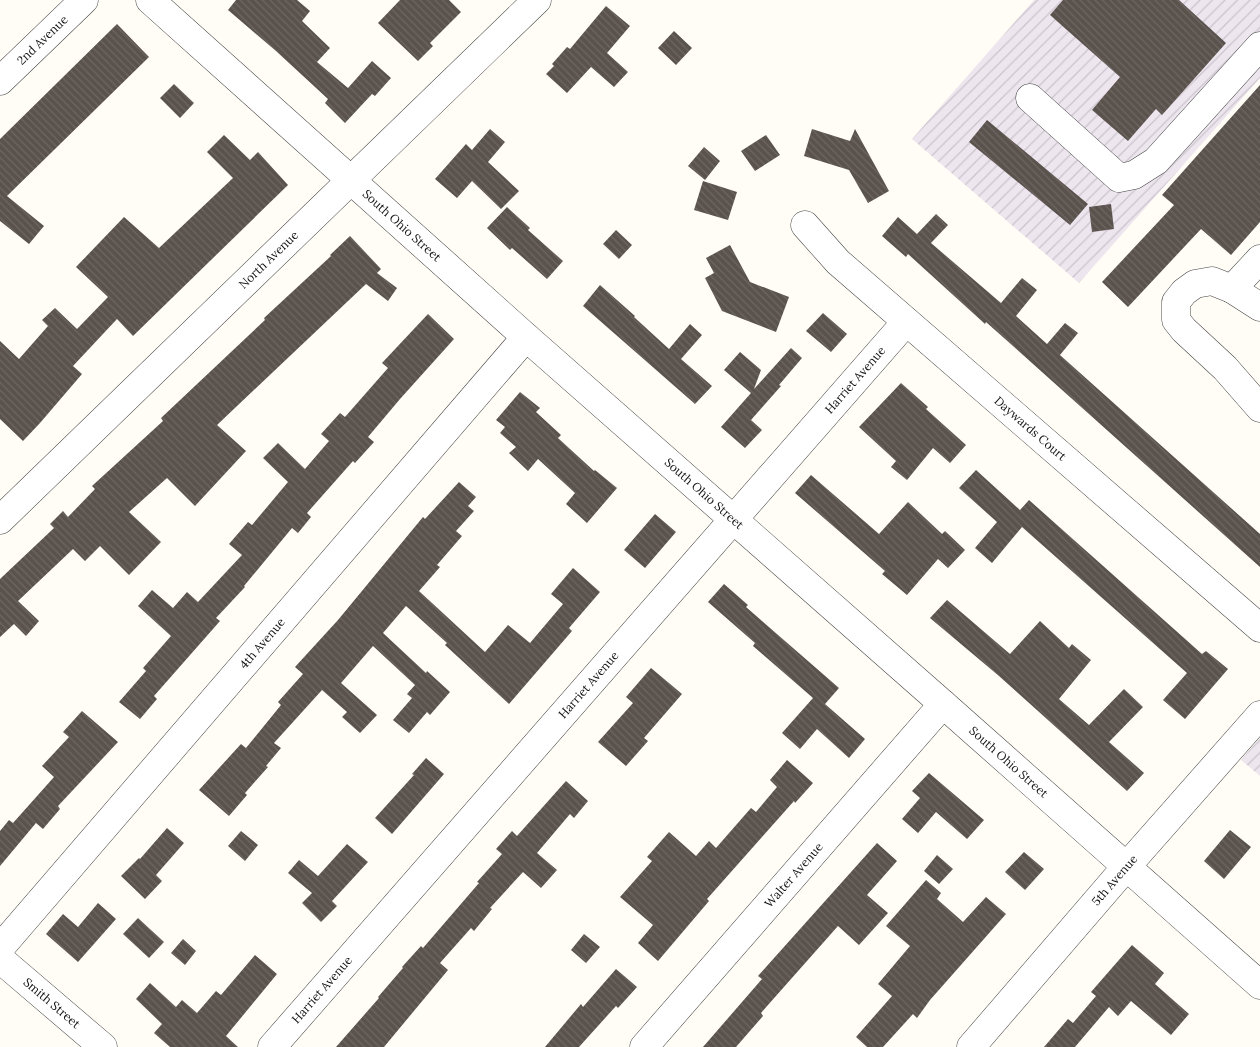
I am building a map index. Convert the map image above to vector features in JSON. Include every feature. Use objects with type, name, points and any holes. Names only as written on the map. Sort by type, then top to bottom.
[{"type":"street","name":"2nd Avenue","points":[[0,81],[84,0]]},
{"type":"street","name":"South Ohio Street","points":[[150,0],[526,338],[1260,985]]},
{"type":"street","name":"North Avenue","points":[[0,520],[537,0]]},
{"type":"street","points":[[1030,98],[1120,178],[1134,176],[1156,162],[1260,46]]},
{"type":"street","name":"Daywards Court","points":[[805,226],[838,262],[1260,628]]},
{"type":"street","points":[[1232,289],[1260,259]]},
{"type":"street","points":[[1260,307],[1232,289],[1212,282],[1195,284],[1184,292],[1176,302],[1176,320],[1184,330],[1225,368],[1260,408]]},
{"type":"street","name":"Harriet Avenue","points":[[272,1047],[906,322]]},
{"type":"street","name":"4th Avenue","points":[[0,948],[526,338]]},
{"type":"street","name":"Walter Avenue","points":[[644,1047],[943,704]]},
{"type":"street","name":"5th Avenue","points":[[971,1047],[1260,714]]},
{"type":"street","name":"Smith Street","points":[[0,959],[103,1047]]},
{"type":"shaded area","points":[[1034,0],[1260,0],[1260,78],[1079,283],[912,139]]},
{"type":"shaded area","points":[[1260,738],[1260,776],[1241,760]]},
{"type":"building","points":[[236,0],[297,0],[310,11],[302,21],[330,48],[317,62],[348,88],[372,61],[391,78],[375,96],[372,94],[345,123],[325,103],[328,99],[228,10]]},
{"type":"building","points":[[400,0],[449,0],[461,12],[430,43],[433,46],[418,61],[378,23]]},
{"type":"building","points":[[1063,0],[1179,0],[1226,43],[1162,115],[1156,109],[1128,141],[1092,110],[1120,77],[1050,15]]},
{"type":"building","points":[[606,6],[630,26],[607,53],[628,72],[614,87],[591,67],[567,93],[546,74],[567,47],[570,49]]},
{"type":"building","points":[[117,24],[149,57],[7,196],[44,226],[29,244],[0,221],[0,139]]},
{"type":"building","points":[[674,31],[692,48],[676,65],[658,48]]},
{"type":"building","points":[[174,84],[194,103],[180,118],[160,98]]},
{"type":"building","points":[[1260,85],[1260,222],[1231,255],[1201,229],[1128,307],[1102,282],[1174,205],[1162,195]]},
{"type":"building","points":[[987,120],[1088,204],[1070,225],[969,142]]},
{"type":"building","points":[[490,129],[505,142],[488,162],[519,191],[501,209],[472,181],[457,198],[435,179],[466,144],[472,150]]},
{"type":"building","points":[[812,129],[850,141],[855,129],[889,191],[868,203],[849,170],[804,156]]},
{"type":"building","points":[[224,135],[250,160],[258,152],[288,185],[133,336],[117,319],[73,366],[82,374],[23,441],[0,419],[0,341],[19,359],[48,326],[42,320],[55,308],[77,329],[108,297],[76,267],[124,217],[159,248],[233,178],[207,152]]},
{"type":"building","points":[[766,135],[780,155],[755,171],[741,151]]},
{"type":"building","points":[[704,147],[720,161],[705,180],[688,166]]},
{"type":"building","points":[[703,181],[737,192],[728,220],[694,210]]},
{"type":"building","points":[[1111,204],[1114,229],[1092,232],[1089,207]]},
{"type":"building","points":[[507,207],[530,228],[528,230],[563,261],[547,279],[512,248],[510,250],[487,228]]},
{"type":"building","points":[[936,214],[948,225],[931,243],[1001,303],[1022,278],[1037,290],[1016,316],[1047,344],[1065,323],[1078,333],[1060,355],[1260,534],[1260,567],[986,322],[985,324],[908,254],[906,257],[882,236],[898,217],[917,234]]},
{"type":"building","points":[[616,230],[632,245],[619,259],[603,244]]},
{"type":"building","points":[[350,236],[381,269],[377,273],[397,288],[388,301],[366,284],[217,425],[246,451],[195,506],[167,478],[129,512],[161,542],[129,575],[100,546],[85,561],[73,549],[18,601],[39,621],[26,636],[14,624],[0,637],[0,579],[54,528],[50,524],[63,511],[68,517],[95,489],[92,486],[163,421],[161,418],[265,320],[264,318]]},
{"type":"building","points":[[730,245],[750,282],[789,297],[776,332],[722,311],[705,278],[714,273],[706,258]]},
{"type":"building","points":[[600,285],[669,349],[690,324],[702,335],[681,359],[712,386],[695,404],[583,306]]},
{"type":"building","points":[[823,313],[847,334],[831,352],[806,331]]},
{"type":"building","points":[[428,314],[454,339],[368,437],[374,442],[355,463],[353,461],[307,513],[311,517],[298,533],[292,528],[245,587],[216,618],[220,621],[154,696],[157,699],[140,719],[119,702],[146,671],[143,668],[171,636],[138,606],[152,590],[173,608],[187,592],[198,602],[242,555],[229,544],[248,522],[252,525],[288,482],[263,458],[278,443],[305,469],[329,441],[321,434],[340,413],[345,417],[388,368],[382,363]]},
{"type":"building","points":[[791,348],[802,358],[779,385],[781,386],[751,420],[762,430],[745,448],[721,427],[751,393],[724,370],[740,352],[761,370],[754,389]]},
{"type":"building","points":[[901,383],[928,407],[926,409],[966,445],[950,463],[933,448],[907,480],[891,467],[896,461],[859,427]]},
{"type":"building","points":[[520,392],[540,408],[536,412],[561,435],[558,438],[594,471],[617,488],[587,523],[566,504],[575,493],[538,459],[528,471],[509,453],[516,447],[500,433],[505,427],[496,420]]},
{"type":"building","points":[[976,470],[1020,510],[1029,500],[1202,654],[1206,651],[1228,669],[1185,719],[1163,700],[1187,673],[1022,527],[992,563],[975,548],[997,522],[959,488]]},
{"type":"building","points":[[811,475],[879,534],[908,502],[942,534],[945,531],[965,550],[948,568],[938,559],[907,595],[882,574],[885,571],[795,493]]},
{"type":"building","points":[[459,482],[476,497],[468,506],[474,511],[456,531],[462,536],[437,565],[440,567],[419,591],[485,652],[508,625],[530,643],[563,604],[551,594],[573,568],[600,592],[569,628],[572,631],[509,704],[406,606],[383,633],[426,673],[427,671],[450,692],[430,715],[427,712],[409,733],[393,720],[412,698],[407,694],[415,685],[373,646],[341,683],[377,715],[360,733],[342,717],[347,712],[322,690],[274,743],[281,748],[266,766],[268,767],[245,793],[247,795],[229,816],[199,790],[241,744],[246,748],[281,705],[278,702],[303,674],[295,667],[338,620],[423,517],[425,519]]},
{"type":"building","points":[[655,514],[676,532],[645,568],[624,550]]},
{"type":"building","points":[[724,584],[748,605],[746,607],[839,688],[825,704],[865,739],[849,758],[817,729],[800,749],[782,733],[813,698],[753,646],[755,643],[708,602]]},
{"type":"building","points":[[947,600],[1010,654],[1040,621],[1069,648],[1072,644],[1091,660],[1059,699],[1089,725],[1124,689],[1143,707],[1109,742],[1144,773],[1127,791],[999,676],[930,618]]},
{"type":"building","points":[[651,668],[682,694],[644,738],[648,741],[626,766],[598,742],[633,703],[626,697]]},
{"type":"building","points":[[82,711],[118,742],[58,806],[60,809],[43,829],[36,823],[0,866],[0,831],[9,820],[13,823],[54,777],[42,766],[69,737],[63,732]]},
{"type":"building","points":[[426,758],[444,774],[392,834],[375,818],[414,775],[412,774]]},
{"type":"building","points":[[787,760],[813,783],[795,803],[794,801],[707,899],[709,901],[658,961],[638,943],[653,925],[620,897],[652,861],[647,857],[669,832],[696,856],[709,841],[716,848],[751,808],[756,812],[777,787],[770,780]]},
{"type":"building","points":[[929,773],[984,820],[967,839],[936,812],[918,833],[902,819],[920,798],[912,791]]},
{"type":"building","points":[[566,781],[588,801],[574,818],[570,814],[537,853],[557,870],[541,888],[523,872],[490,908],[492,909],[474,931],[471,928],[440,963],[448,970],[384,1047],[336,1047],[379,998],[402,967],[421,946],[423,948],[479,883],[477,882],[502,854],[496,849],[512,831],[517,836]]},
{"type":"building","points":[[167,828],[184,843],[156,875],[162,881],[145,899],[121,876],[140,859]]},
{"type":"building","points":[[1230,830],[1251,847],[1224,879],[1204,861]]},
{"type":"building","points":[[241,831],[258,845],[245,861],[228,846]]},
{"type":"building","points":[[877,843],[897,861],[867,895],[888,913],[859,945],[838,926],[761,1013],[763,1016],[736,1047],[703,1047],[762,979],[758,976]]},
{"type":"building","points":[[347,844],[368,862],[332,901],[337,906],[321,922],[302,903],[312,893],[288,873],[299,860],[318,876]]},
{"type":"building","points":[[1024,852],[1044,869],[1025,890],[1005,872]]},
{"type":"building","points":[[937,855],[953,869],[939,884],[924,871]]},
{"type":"building","points":[[926,880],[941,893],[937,899],[963,922],[986,897],[1006,914],[930,1000],[917,1018],[913,1014],[883,1047],[867,1047],[856,1037],[892,996],[878,984],[910,946],[886,926]]},
{"type":"building","points":[[98,903],[116,919],[78,962],[46,934],[63,914],[78,927]]},
{"type":"building","points":[[138,918],[164,942],[149,958],[123,934]]},
{"type":"building","points":[[584,934],[600,947],[586,963],[571,950]]},
{"type":"building","points":[[183,939],[196,951],[185,965],[171,953]]},
{"type":"building","points":[[1132,945],[1164,973],[1155,984],[1189,1014],[1171,1035],[1131,1001],[1118,1016],[1109,1007],[1075,1047],[1044,1047],[1068,1019],[1073,1023],[1096,996],[1091,992]]},
{"type":"building","points":[[255,955],[277,974],[226,1036],[238,1047],[170,1047],[154,1033],[162,1024],[136,999],[150,983],[176,1007],[182,1000],[197,1013],[216,991],[221,995]]},
{"type":"building","points":[[616,969],[637,987],[618,1008],[616,1006],[579,1047],[545,1047],[581,1004],[583,1007]]}]
